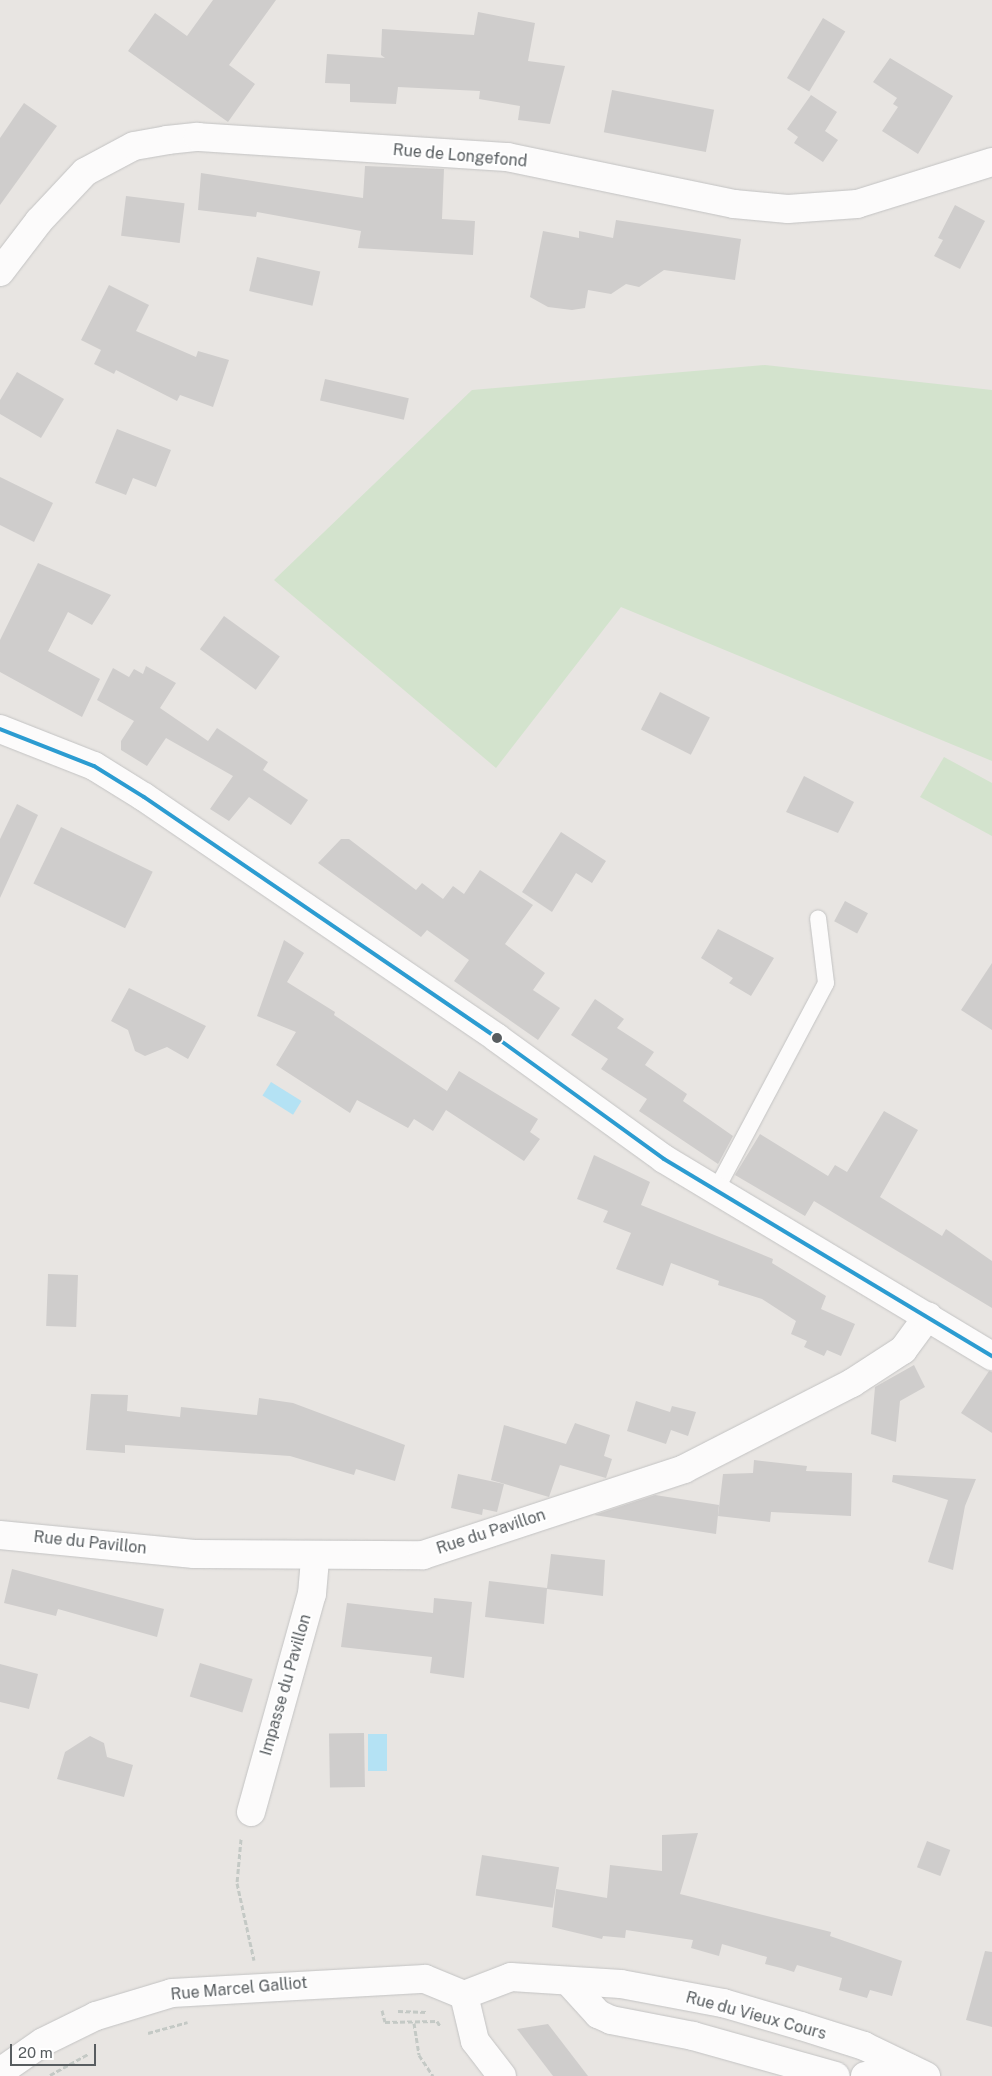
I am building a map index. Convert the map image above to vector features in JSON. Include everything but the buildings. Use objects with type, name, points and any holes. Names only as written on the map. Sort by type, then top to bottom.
[{"type":"street","name":"Rue de Longefond","points":[[0,272],[39,221],[85,172],[134,146],[167,140],[198,137],[507,157],[734,204],[788,209],[856,204],[992,162]]},
{"type":"street","points":[[1,734],[94,766],[144,797],[497,1038],[664,1159],[992,1356]]},
{"type":"street","name":"Rue du Pavillon","points":[[0,1535],[194,1554],[315,1557],[423,1555],[684,1469],[852,1383],[903,1350],[928,1316]]},
{"type":"street","name":"Impasse du Pavillon","points":[[251,1812],[312,1594],[315,1557]]},
{"type":"street","name":"Rue du Vieux Cours","points":[[464,1996],[511,1977],[621,1984],[722,2003],[864,2046],[918,2072]]},
{"type":"street","name":"Rue Marcel Galliot","points":[[0,2072],[43,2042],[96,2016],[172,1993],[380,1979],[425,1979],[464,1996]]},
{"type":"street","points":[[568,1981],[598,2014],[611,2020],[693,2036],[835,2076]]},
{"type":"street","points":[[464,1996],[475,2041],[502,2076]]},
{"type":"street","name":"Rue du Vieux Cours","points":[[865,2076],[918,2072]]},
{"type":"lane","points":[[716,1190],[826,984],[818,918]]},
{"type":"path","points":[[251,1812],[239,1848],[237,1883],[256,1986]]},
{"type":"path","points":[[380,1979],[381,2008],[385,2022],[414,2023],[437,2021],[443,2029]]},
{"type":"path","points":[[372,2009],[381,2008]]},
{"type":"path","points":[[140,2034],[198,2020]]},
{"type":"path","points":[[414,2023],[419,2055],[432,2076]]},
{"type":"path","points":[[47,2076],[96,2050]]},
{"type":"green space","points":[[765,365],[992,390],[992,761],[621,607],[496,768],[274,580],[472,390]]},
{"type":"green space","points":[[944,757],[992,783],[992,836],[920,797]]},
{"type":"water","points":[[271,1082],[302,1101],[293,1115],[263,1096]]},
{"type":"water","points":[[368,1734],[387,1734],[387,1771],[368,1771]]},
{"type":"transit line","points":[[0,729],[94,766],[144,797],[497,1038],[664,1159],[992,1356]]}]
